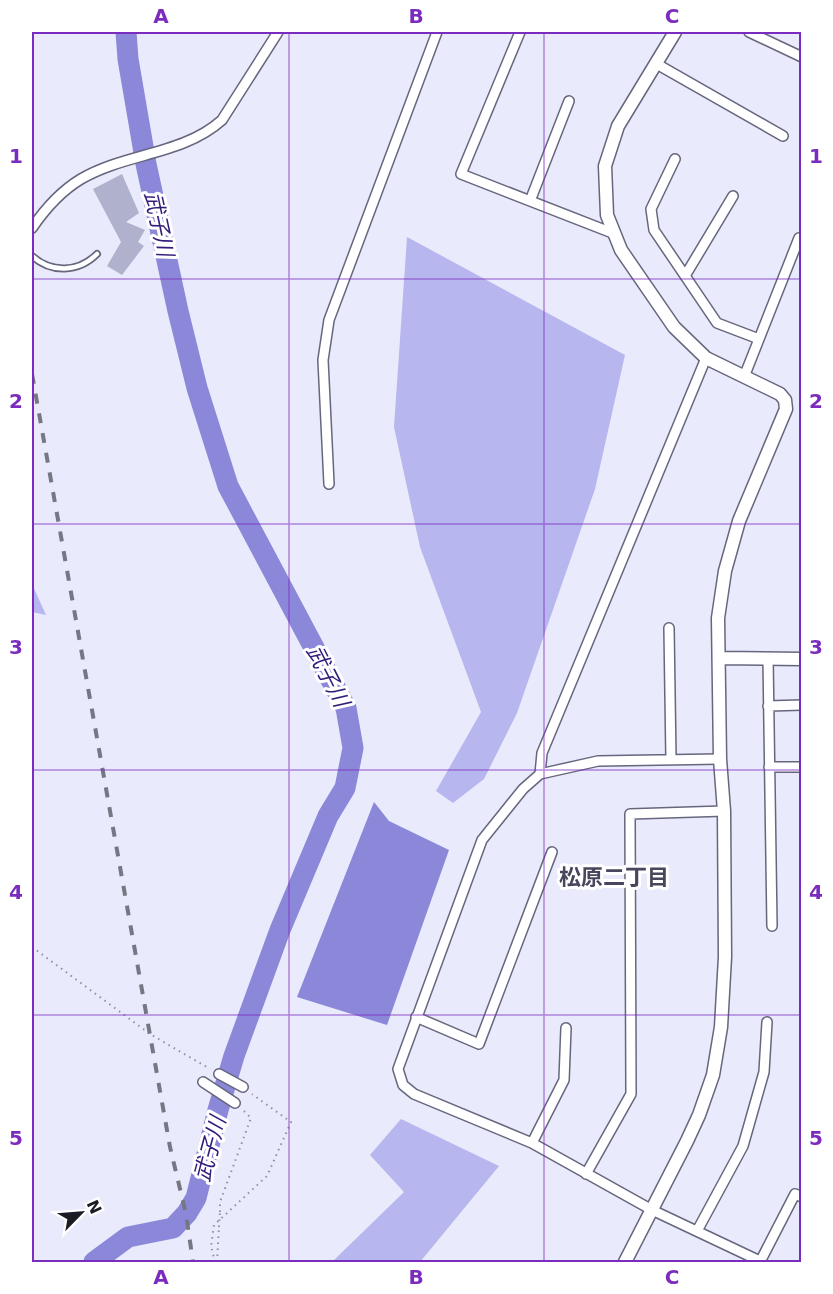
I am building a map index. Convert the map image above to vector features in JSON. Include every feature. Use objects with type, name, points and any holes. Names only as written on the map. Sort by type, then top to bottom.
[{"type":"street","points":[[32,228],[51,204],[82,179],[176,146],[214,128],[222,120],[278,32]]},
{"type":"street","points":[[329,484],[323,360],[329,320],[437,32]]},
{"type":"street","points":[[520,32],[460,174],[615,234]]},
{"type":"street","points":[[625,1263],[699,1115],[713,1076],[721,1027],[725,957],[724,811],[720,759],[718,618],[725,571],[739,521],[786,409],[785,400],[780,394],[706,358],[674,327],[621,250],[608,215],[605,166],[618,126],[675,32]]},
{"type":"street","points":[[749,32],[801,57]]},
{"type":"street","points":[[655,63],[783,136]]},
{"type":"street","points":[[530,201],[569,100]]},
{"type":"street","points":[[675,159],[651,209],[654,230],[717,323],[759,339]]},
{"type":"street","points":[[685,276],[733,196]]},
{"type":"street","points":[[744,377],[799,237]]},
{"type":"street","points":[[540,774],[542,753],[706,358]]},
{"type":"street","points":[[669,628],[671,760]]},
{"type":"street","points":[[720,658],[801,659]]},
{"type":"street","points":[[768,658],[772,926]]},
{"type":"street","points":[[768,706],[801,705]]},
{"type":"street","points":[[720,759],[598,761],[540,774],[508,806],[482,840],[398,1069],[403,1085],[414,1094],[532,1143],[652,1210],[761,1262],[795,1194],[801,1197]]},
{"type":"street","points":[[769,767],[801,767]]},
{"type":"street","points":[[586,1174],[631,1094],[630,814],[724,811]]},
{"type":"street","points":[[416,1017],[478,1044],[552,852]]},
{"type":"street","points":[[697,1232],[743,1146],[764,1072],[767,1022]]},
{"type":"street","points":[[532,1143],[564,1080],[566,1028]]},
{"type":"street","points":[[219,1074],[243,1087]]},
{"type":"street","points":[[203,1082],[235,1103]]},
{"type":"lane","points":[[32,256],[52,267],[69,269],[83,265],[97,254]]},
{"type":"path","points":[[32,947],[150,1034],[219,1074]]},
{"type":"path","points":[[216,1263],[211,1246],[214,1225],[267,1176],[291,1122],[243,1087]]},
{"type":"path","points":[[216,1263],[220,1202],[251,1118],[235,1103]]},
{"type":"shaded area","points":[[407,237],[625,355],[595,489],[517,713],[484,779],[453,803],[436,791],[481,712],[420,547],[394,427]]},
{"type":"shaded area","points":[[32,584],[46,615],[32,612]]},
{"type":"shaded area","points":[[374,802],[389,821],[449,850],[387,1025],[297,997]]},
{"type":"shaded area","points":[[401,1119],[499,1166],[420,1262],[332,1262],[404,1192],[370,1155]]},
{"type":"building","points":[[122,174],[139,213],[126,222],[145,230],[138,242],[144,246],[122,275],[107,266],[121,242],[93,189]]},
{"type":"waterway","name":"武子川","points":[[94,1262],[128,1237],[173,1228],[187,1213],[196,1198],[234,1056],[280,930],[328,816],[345,788],[353,748],[346,708],[228,486],[197,388],[178,311],[146,164],[128,59],[126,32]]},
{"type":"railway","points":[[32,374],[170,1147],[186,1214],[193,1262]]},
{"type":"district","name":"松原二丁目","points":[[614,877]]}]
